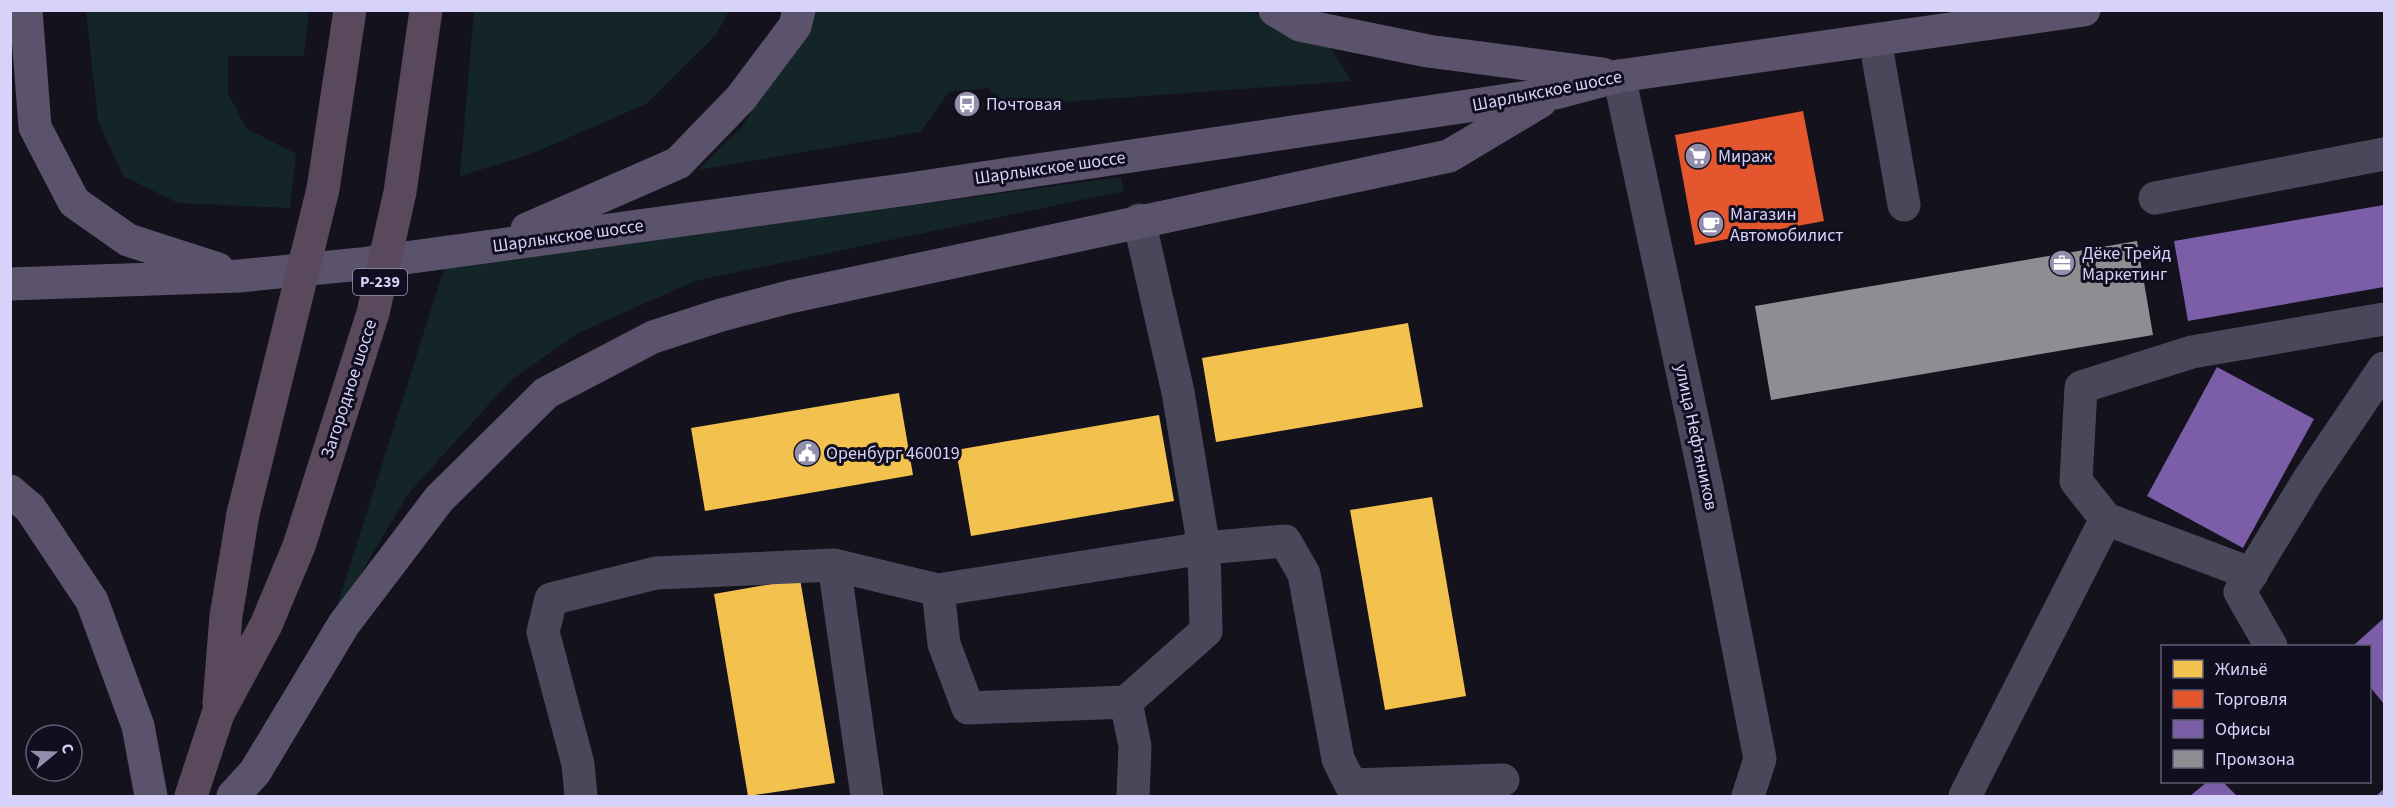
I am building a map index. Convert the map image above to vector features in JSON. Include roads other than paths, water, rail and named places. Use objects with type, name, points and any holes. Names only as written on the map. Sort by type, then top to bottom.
[{"type":"highway","name":"Загородное шоссе","points":[[218,714],[226,616],[243,514],[323,189],[350,10]]},
{"type":"highway","name":"Загородное шоссе","points":[[191,796],[218,714],[266,625],[299,546],[373,313],[400,192],[426,10]]},
{"type":"main road","points":[[26,10],[34,127],[74,202],[128,240],[239,276]]},
{"type":"main road","points":[[483,247],[576,209],[678,163],[741,98],[795,26],[799,10]]},
{"type":"main road","points":[[1275,10],[1300,25],[1428,51],[1619,76]]},
{"type":"main road","name":"Шарлыкское шоссе","points":[[10,284],[239,276],[361,264],[932,185],[1555,93],[1619,76],[2084,10]]},
{"type":"main road","points":[[233,796],[255,772],[344,624],[439,499],[546,393],[653,337],[721,315],[789,297],[1139,220],[1449,156],[1555,93]]},
{"type":"main road","points":[[10,491],[30,507],[92,601],[138,726],[151,796]]},
{"type":"street","points":[[1875,40],[1904,205]]},
{"type":"street","name":"улица Нефтяников","points":[[1619,76],[1707,487],[1760,759],[1748,796]]},
{"type":"street","points":[[2155,198],[2385,154]]},
{"type":"street","points":[[938,590],[944,644],[968,708],[1126,702],[1206,631],[1204,548],[1178,392],[1139,220]]},
{"type":"street","points":[[2252,574],[2106,519],[2076,481],[2080,387],[2192,352],[2385,318]]},
{"type":"street","points":[[2270,645],[2240,592],[2309,479],[2385,368]]},
{"type":"street","points":[[1965,796],[2106,519]]},
{"type":"street","points":[[581,796],[578,764],[543,632],[550,599],[656,573],[834,565],[938,590],[1204,548],[1285,541],[1304,574],[1338,759],[1351,785],[1503,780]]},
{"type":"street","points":[[834,565],[867,796]]},
{"type":"street","points":[[1126,702],[1135,746],[1133,796]]},
{"type":"place","name":"Почтовая","points":[[967,104]]},
{"type":"place","name":"Мираж","points":[[1698,156]]},
{"type":"place","name":"Магазин Автомобилист","points":[[1711,224]]},
{"type":"place","name":"Дёке Трейд Маркетинг","points":[[2062,263]]},
{"type":"place","name":"Оренбург 460019","points":[[807,453]]}]
